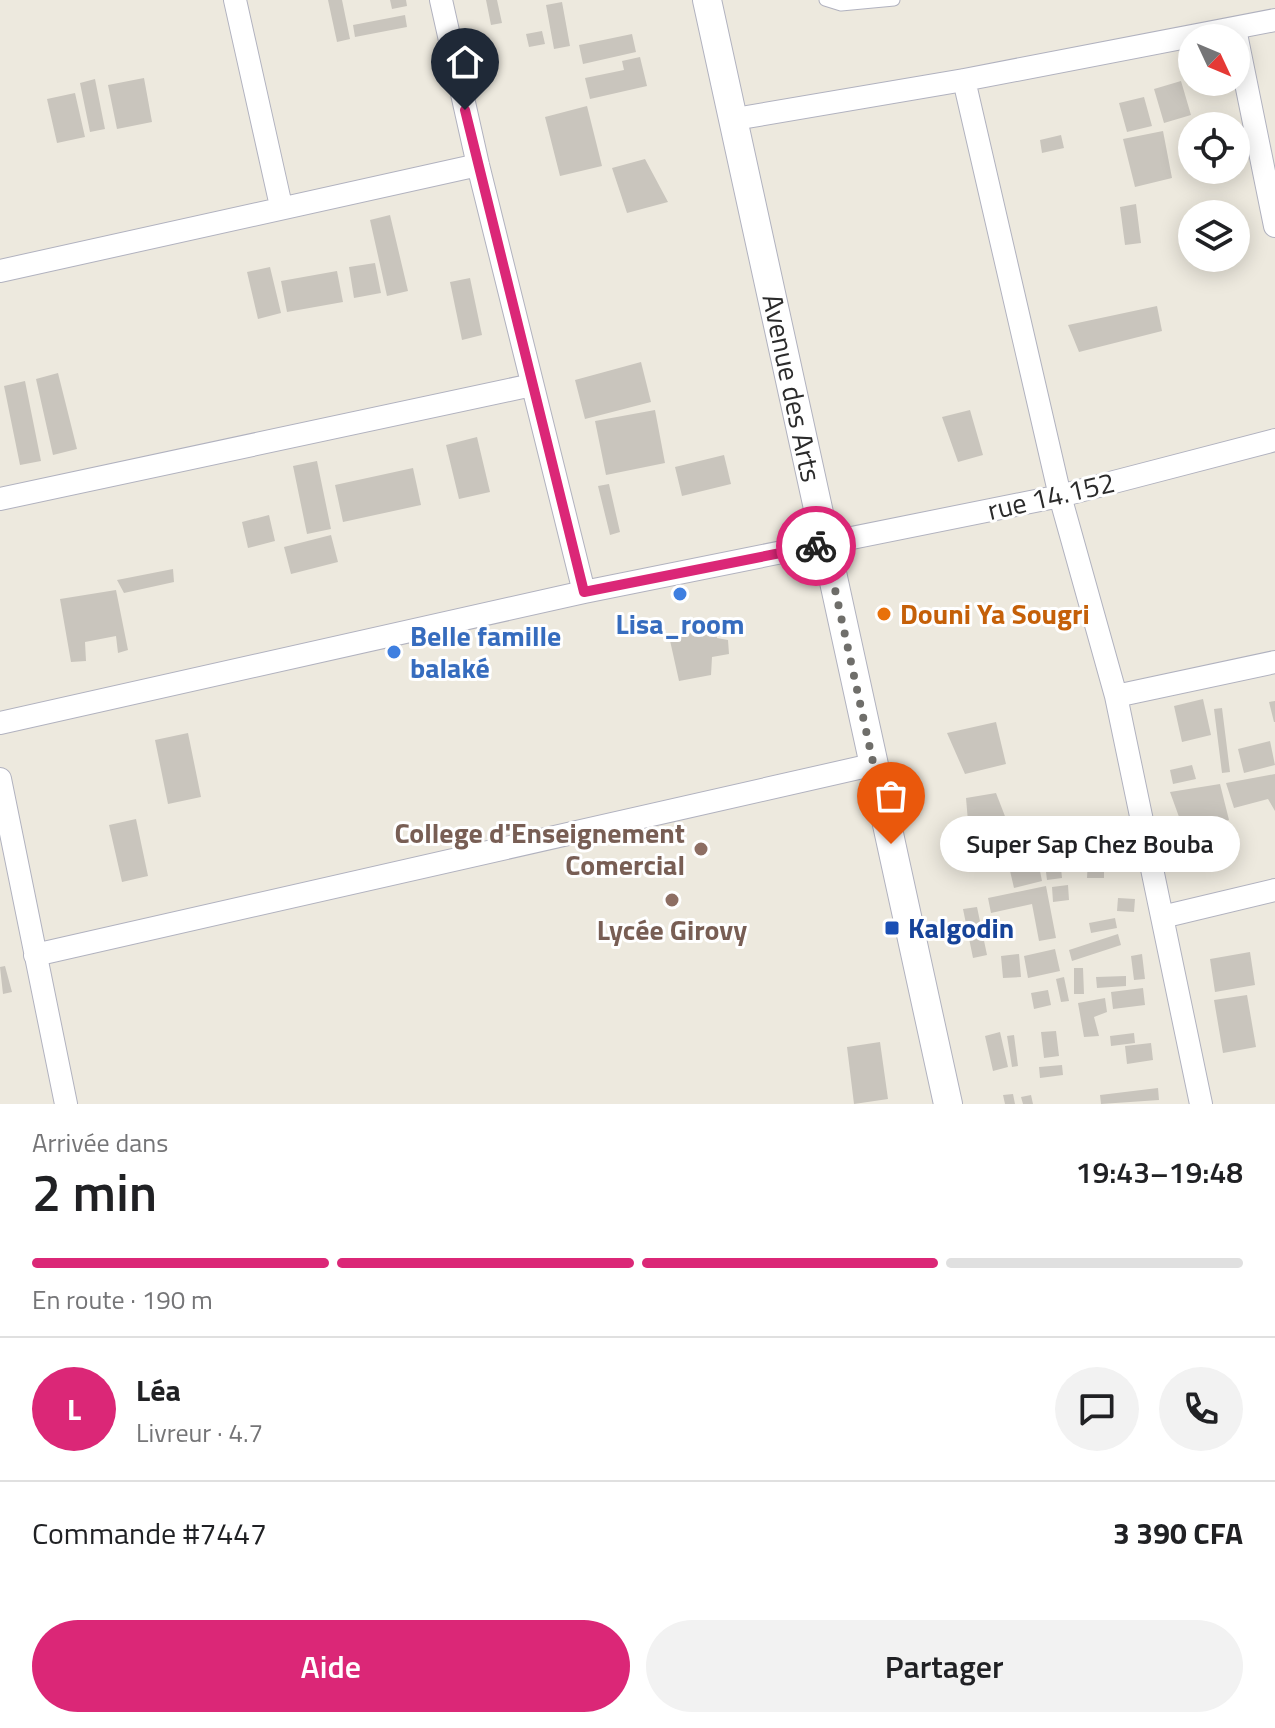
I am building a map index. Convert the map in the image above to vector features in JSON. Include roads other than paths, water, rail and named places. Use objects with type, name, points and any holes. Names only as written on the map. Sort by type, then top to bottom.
[{"type":"street","points":[[235,0],[281,206]]},
{"type":"street","points":[[441,0],[478,165],[584,592]]},
{"type":"street","name":"Avenue des Arts","points":[[707,0],[876,764],[906,924],[948,1104]]},
{"type":"street","points":[[1250,26],[1275,20]]},
{"type":"street","points":[[735,119],[1178,40]]},
{"type":"street","points":[[964,80],[1060,496],[1116,696],[1201,1104]]},
{"type":"street","points":[[1249,96],[1275,226]]},
{"type":"street","points":[[0,271],[281,206],[478,165]]},
{"type":"street","points":[[0,499],[532,385]]},
{"type":"street","name":"rue 14.152","points":[[0,723],[584,592],[1060,496],[1275,440]]},
{"type":"street","points":[[1116,696],[1275,662]]},
{"type":"street","points":[[35,955],[876,764]]},
{"type":"street","points":[[0,779],[66,1104]]},
{"type":"street","points":[[1162,917],[1275,890]]},
{"type":"lane","points":[[825,0],[841,5],[894,0]]},
{"type":"place","name":"Lisa_room","points":[[680,594]]},
{"type":"place","name":"Douni Ya Sougri","points":[[884,614]]},
{"type":"place","name":"Belle famille balaké","points":[[394,652]]},
{"type":"place","name":"Super Sap Chez Bouba","points":[[891,844]]},
{"type":"place","name":"College d'Enseignement Comercial","points":[[701,849]]},
{"type":"place","name":"Lycée Girovy","points":[[672,900]]},
{"type":"place","name":"Kalgodin","points":[[892,928]]}]
